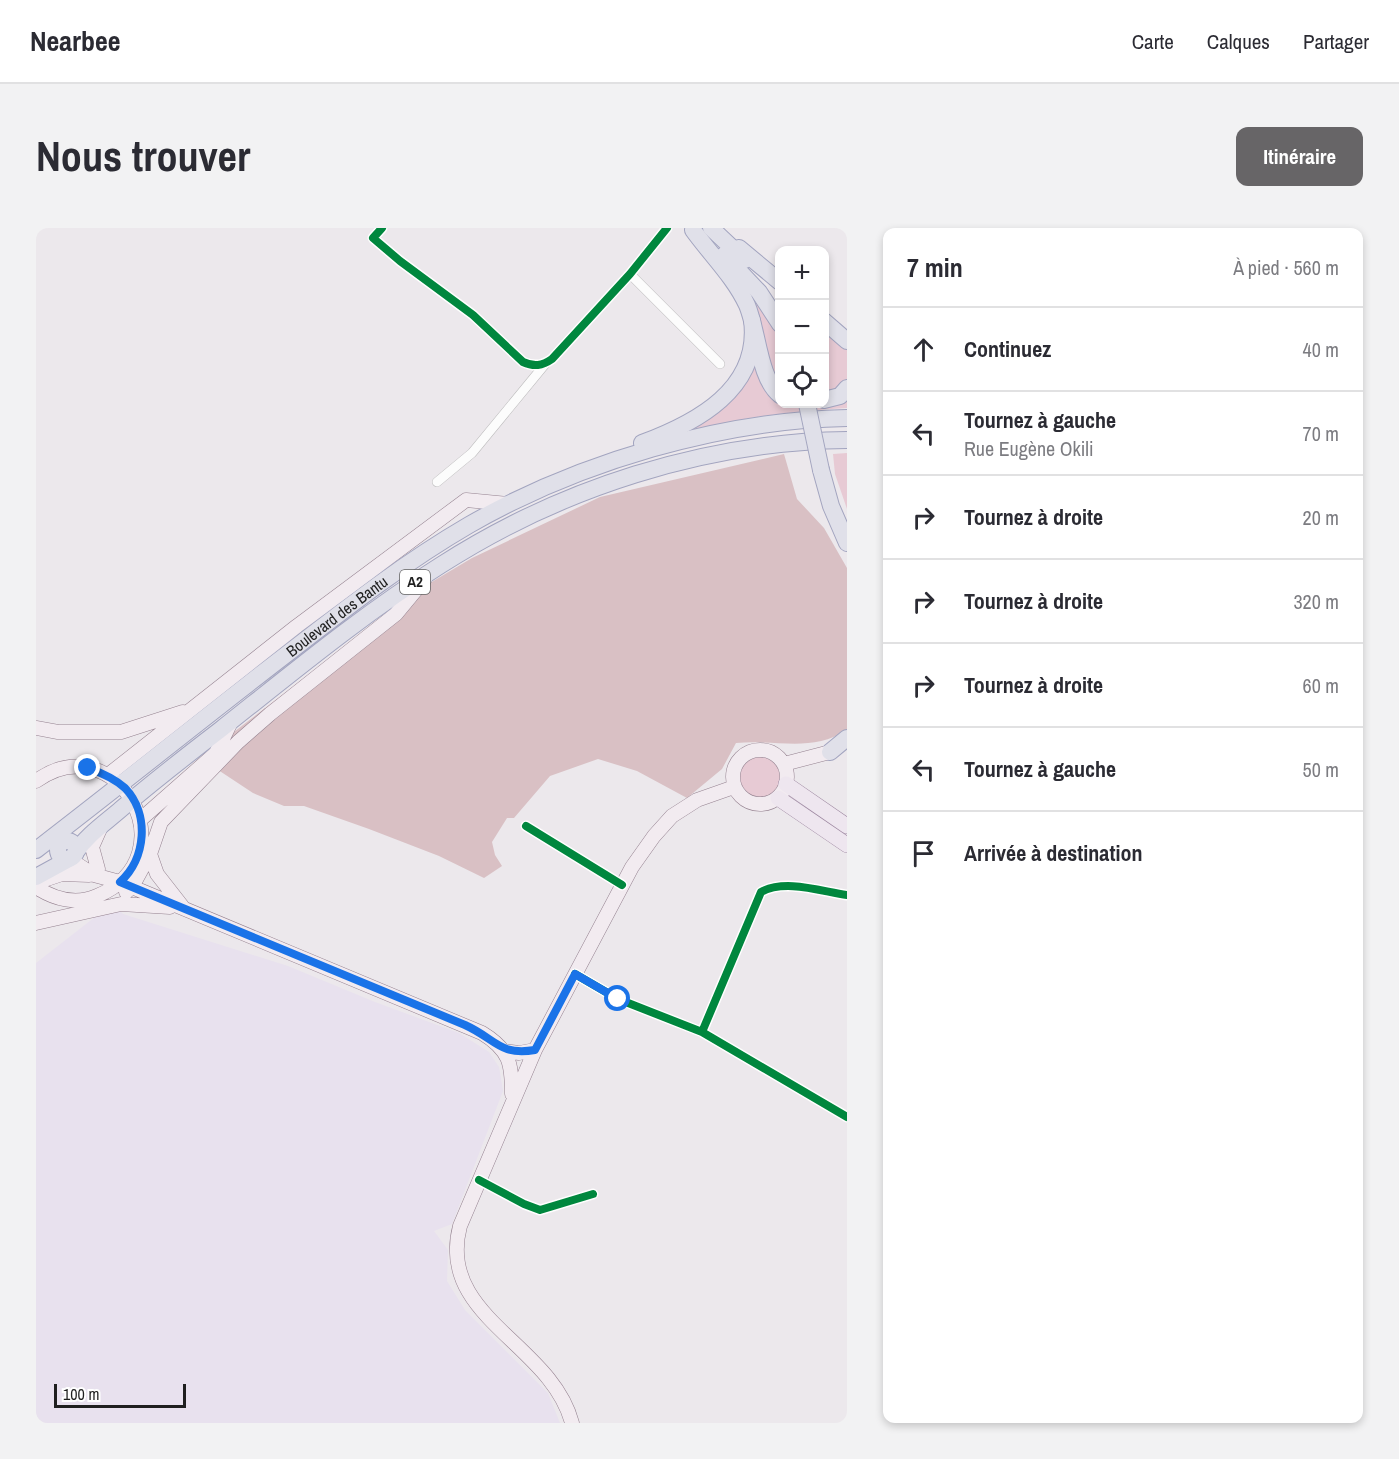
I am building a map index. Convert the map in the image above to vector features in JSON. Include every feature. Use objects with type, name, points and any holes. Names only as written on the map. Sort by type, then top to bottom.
[{"type":"highway","points":[[711,228],[775,278]]},
{"type":"highway","points":[[711,228],[749,264],[778,300]]},
{"type":"highway","points":[[692,229],[741,293],[752,320],[768,384],[775,390]]},
{"type":"highway","points":[[692,229],[746,276],[775,316]]},
{"type":"highway","points":[[524,496],[554,477],[658,437],[707,413],[727,394],[745,367],[753,337],[752,320]]},
{"type":"highway","points":[[829,324],[847,340]]},
{"type":"highway","points":[[829,399],[840,396],[847,388]]},
{"type":"highway","points":[[808,408],[825,470],[847,520]]},
{"type":"highway","points":[[817,411],[831,506],[847,543]]},
{"type":"highway","name":"Boulevard des Bantu","points":[[36,850],[121,787],[177,740],[401,568],[508,504],[582,473],[655,449],[817,411],[847,418]]},
{"type":"highway","name":"Boulevard des Bantu","points":[[36,877],[66,848],[86,839],[103,824],[121,787],[232,720],[356,624],[432,571],[537,513],[627,476],[710,456],[821,441],[847,440]]},
{"type":"highway","points":[[830,752],[847,738]]},
{"type":"highway","points":[[830,752],[847,747]]},
{"type":"highway","points":[[36,857],[66,848],[70,831],[121,787]]},
{"type":"main road","points":[[121,787],[190,710],[297,626],[466,500],[508,504]]},
{"type":"main road","points":[[96,872],[62,874],[36,885],[46,895],[67,901],[90,899],[122,883],[150,854],[161,822],[238,742],[396,614],[432,571]]},
{"type":"main road","points":[[36,728],[58,732],[121,732],[190,710]]},
{"type":"main road","points":[[140,820],[216,753],[232,720]]},
{"type":"main road","points":[[757,749],[773,752],[784,764],[786,784],[778,798],[762,804],[753,804],[745,800],[734,787],[732,779],[736,763],[748,752],[757,749]]},
{"type":"main road","points":[[784,764],[830,752]]},
{"type":"main road","points":[[36,781],[46,774],[67,767],[88,768],[121,787],[140,820],[142,832],[139,854],[109,906]]},
{"type":"main road","points":[[786,784],[847,826]]},
{"type":"main road","points":[[572,1423],[563,1399],[545,1372],[482,1311],[465,1287],[459,1273],[455,1245],[512,1099],[535,1050],[622,885],[643,851],[672,816],[697,800],[734,787]]},
{"type":"main road","points":[[778,798],[847,845]]},
{"type":"main road","points":[[96,872],[92,847],[103,824]]},
{"type":"main road","points":[[66,848],[96,872],[489,1037],[504,1051],[512,1066],[512,1099]]},
{"type":"main road","points":[[150,854],[157,874],[183,908]]},
{"type":"main road","points":[[36,923],[121,903],[183,908]]},
{"type":"main road","points":[[504,1051],[519,1053],[535,1050]]},
{"type":"street","points":[[382,228],[373,238],[472,315],[523,362],[533,366],[546,363]]},
{"type":"street","points":[[437,482],[472,453],[546,363],[630,274],[667,228]]},
{"type":"street","points":[[630,274],[720,364]]},
{"type":"street","points":[[526,826],[622,885]]},
{"type":"street","points":[[702,1032],[761,892],[773,886],[785,886],[847,895]]},
{"type":"street","points":[[575,974],[618,999],[702,1032],[847,1117]]},
{"type":"street","points":[[479,1180],[524,1204],[540,1209],[593,1194]]},
{"type":"shaded area","points":[[748,288],[775,332],[774,385]]},
{"type":"shaded area","points":[[829,332],[847,347],[847,382],[829,394]]},
{"type":"shaded area","points":[[756,351],[775,393],[775,408],[829,408],[829,402],[847,401],[847,408],[763,416],[680,435]]},
{"type":"shaded area","points":[[847,453],[847,509],[835,474],[833,454]]},
{"type":"shaded area","points":[[784,454],[797,499],[824,528],[847,568],[847,730],[834,737],[793,744],[736,743],[722,769],[687,798],[637,771],[598,759],[550,776],[514,818],[507,818],[492,842],[495,855],[502,866],[484,878],[439,856],[369,829],[304,806],[284,806],[253,793],[200,758],[420,589],[472,558],[600,497]]},
{"type":"shaded area","points":[[760,757],[774,763],[780,777],[774,791],[760,797],[746,791],[740,777],[746,763]]},
{"type":"shaded area","points":[[113,903],[123,914],[288,966],[459,1033],[489,1052],[499,1067],[503,1091],[452,1224],[434,1231],[448,1250],[447,1281],[465,1310],[548,1393],[560,1423],[36,1423],[36,963]]},
{"type":"cycle path","points":[[382,228],[373,238],[473,315],[523,362],[531,365],[545,363],[552,359],[630,274],[667,228]]},
{"type":"cycle path","points":[[526,826],[622,885]]},
{"type":"cycle path","points":[[702,1032],[761,892],[770,888],[792,886],[847,895]]},
{"type":"cycle path","points":[[575,974],[618,999],[702,1032],[847,1117]]},
{"type":"cycle path","points":[[479,1180],[540,1210],[593,1194]]},
{"type":"route","points":[[88,768],[108,775],[126,789],[138,809],[142,832],[139,854],[128,875],[120,882],[465,1025],[489,1037],[504,1051],[519,1053],[535,1050],[575,974],[618,999]]}]
